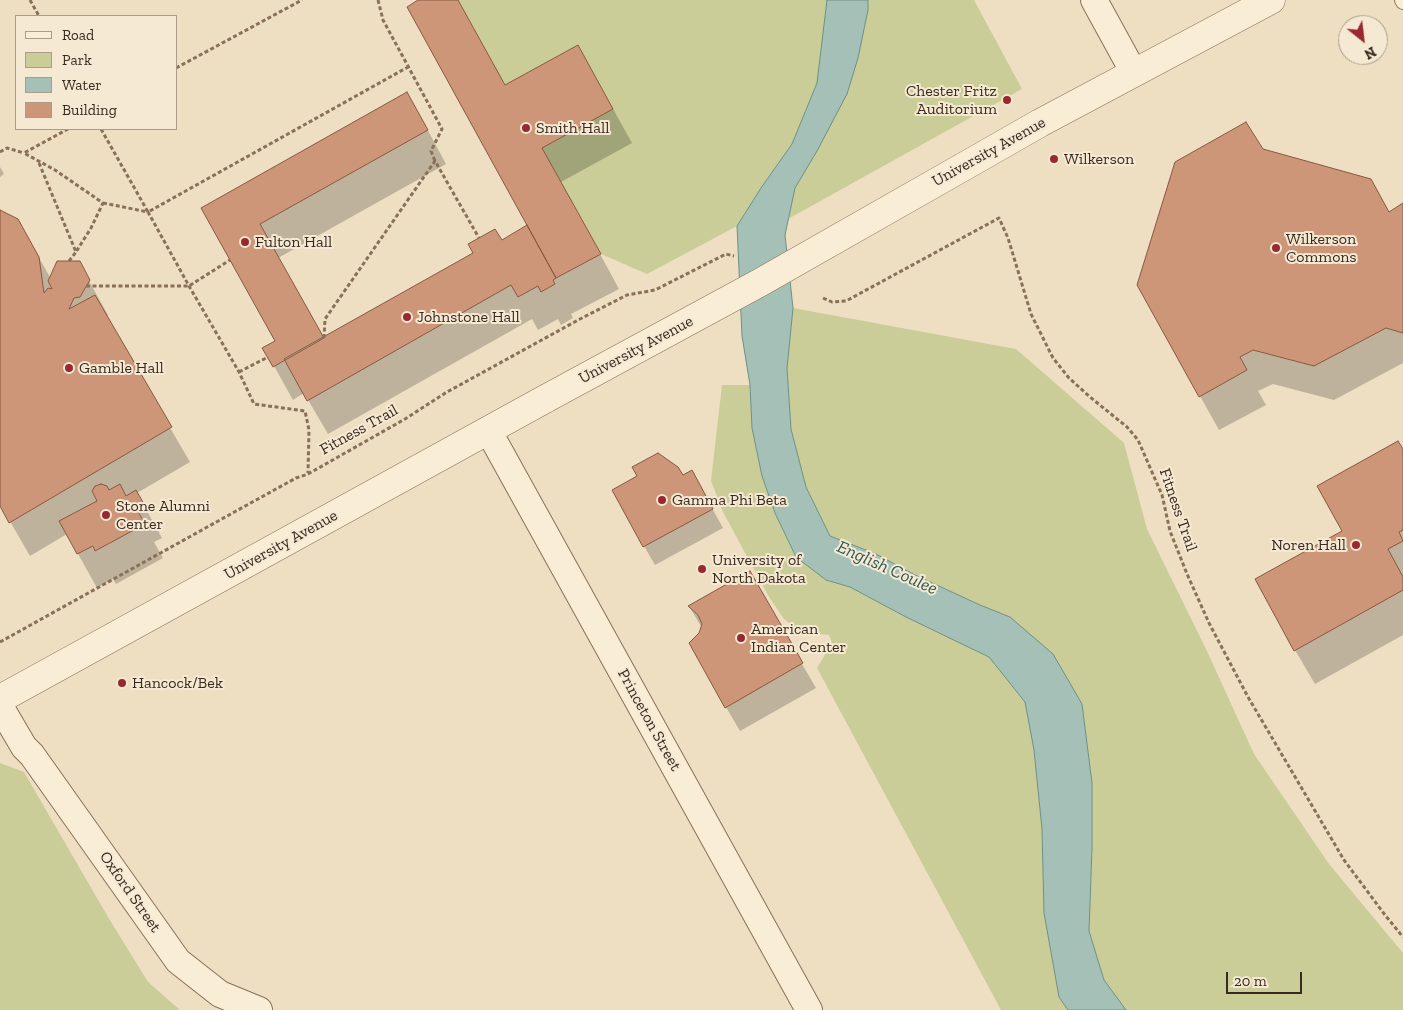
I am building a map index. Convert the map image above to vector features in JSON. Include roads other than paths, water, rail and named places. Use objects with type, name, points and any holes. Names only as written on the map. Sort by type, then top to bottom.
[{"type":"street","points":[[1094,0],[1134,73]]},
{"type":"street","name":"University Avenue","points":[[0,698],[760,282],[1134,73],[1271,0]]},
{"type":"street","name":"Princeton Street","points":[[488,430],[809,1010]]},
{"type":"street","name":"Oxford Street","points":[[0,706],[24,747],[32,755],[178,961],[220,994],[258,1010]]},
{"type":"water","name":"English Coulee","points":[[827,0],[868,0],[868,10],[858,58],[847,94],[795,188],[785,235],[793,308],[787,368],[791,429],[806,487],[830,536],[876,554],[915,575],[1010,617],[1053,654],[1082,704],[1092,783],[1089,931],[1104,980],[1126,1010],[1068,1010],[1059,997],[1044,913],[1042,829],[1034,750],[1025,702],[989,657],[906,617],[850,587],[826,580],[796,557],[775,513],[762,476],[752,428],[750,385],[742,336],[737,226],[792,144],[817,83]]},
{"type":"place","name":"Chester Fritz Auditorium","points":[[1007,100]]},
{"type":"place","name":"Smith Hall","points":[[526,128]]},
{"type":"place","name":"Wilkerson","points":[[1054,159]]},
{"type":"place","name":"Fulton Hall","points":[[245,242]]},
{"type":"place","name":"Wilkerson Commons","points":[[1276,248]]},
{"type":"place","name":"Johnstone Hall","points":[[407,317]]},
{"type":"place","name":"Gamble Hall","points":[[69,368]]},
{"type":"place","name":"Gamma Phi Beta","points":[[662,500]]},
{"type":"place","name":"Stone Alumni Center","points":[[106,515]]},
{"type":"place","name":"Noren Hall","points":[[1356,545]]},
{"type":"place","name":"University of North Dakota","points":[[702,569]]},
{"type":"place","name":"American Indian Center","points":[[741,638]]},
{"type":"place","name":"Hancock/Bek","points":[[122,683]]}]
